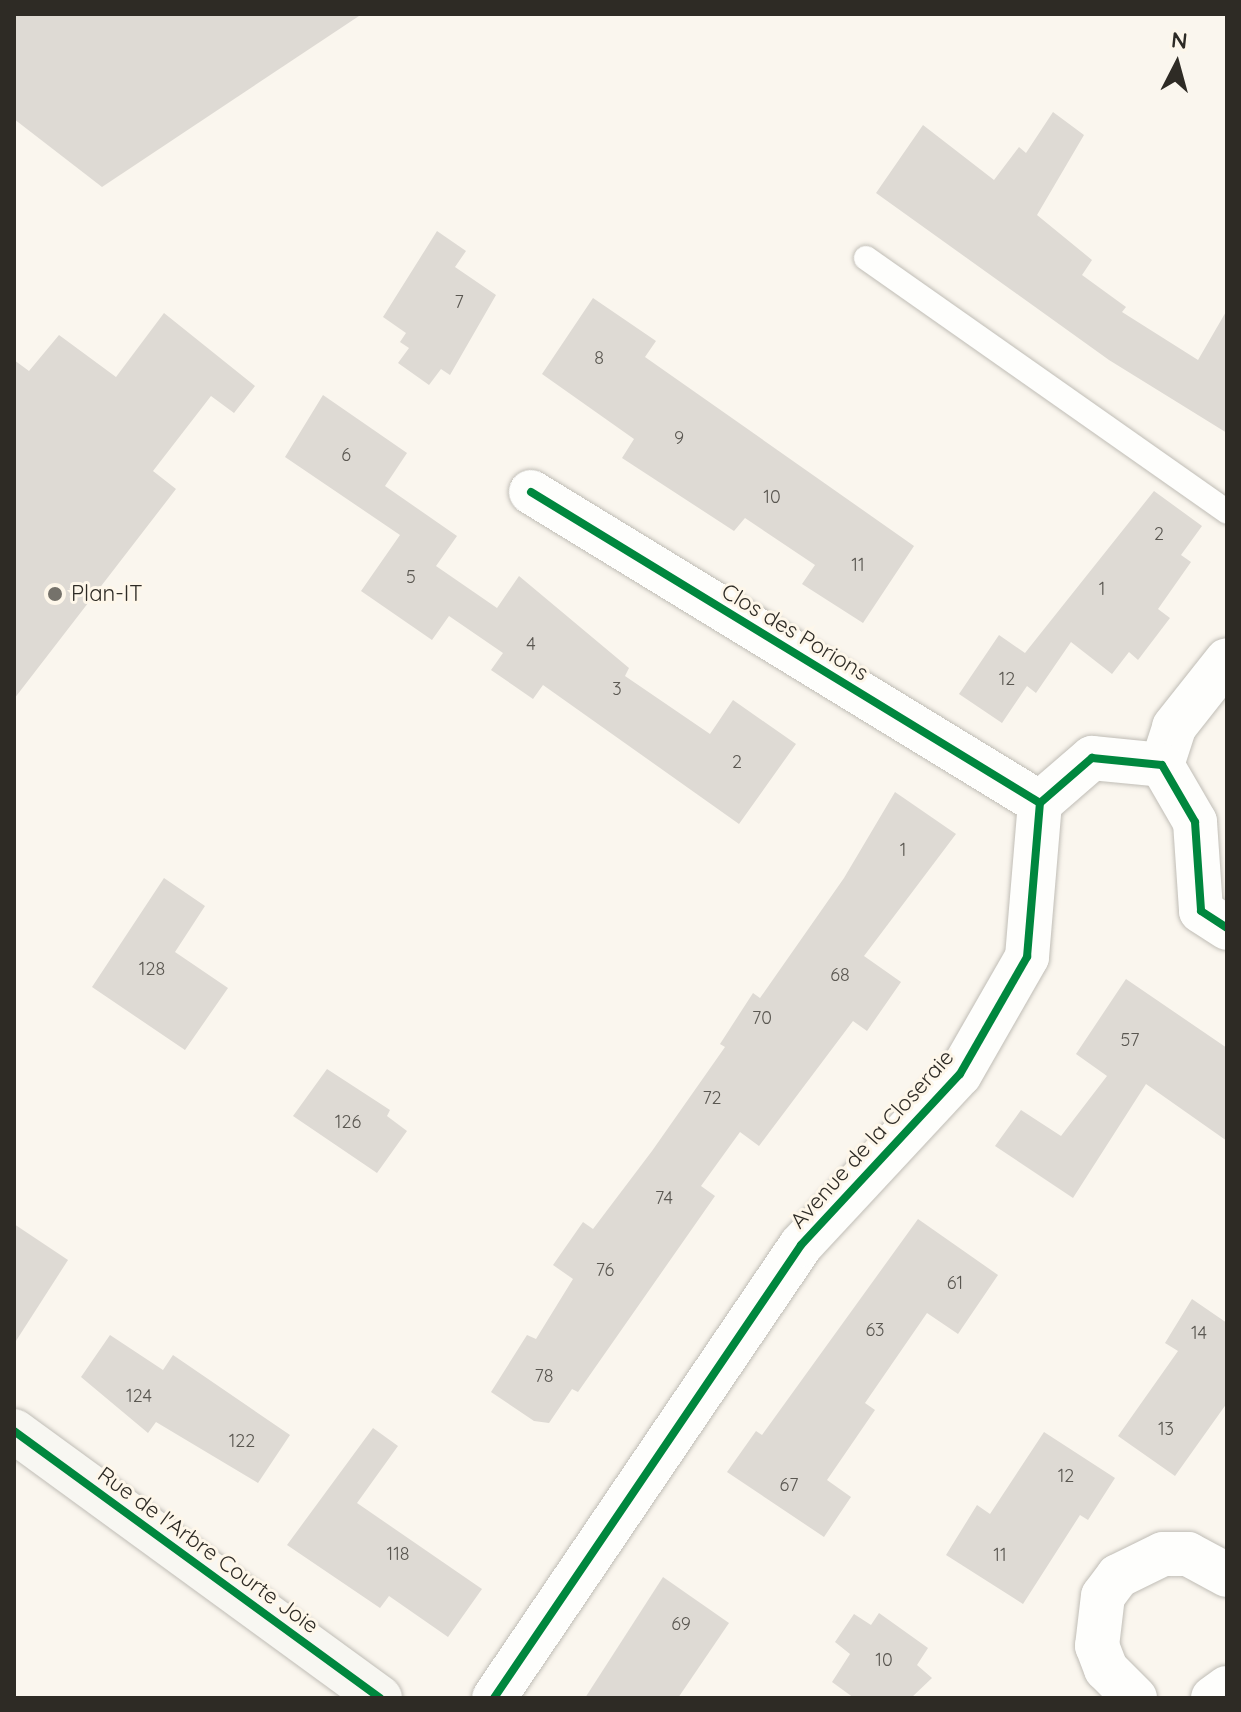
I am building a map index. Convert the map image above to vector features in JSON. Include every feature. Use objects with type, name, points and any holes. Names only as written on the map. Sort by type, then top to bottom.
[{"type":"street","name":"Clos des Porions","points":[[531,492],[1040,803]]},
{"type":"street","points":[[1227,660],[1174,727],[1162,765],[1195,822],[1201,911],[1227,928]]},
{"type":"street","points":[[1040,803],[1092,758],[1162,765]]},
{"type":"street","name":"Avenue de la Closeraie","points":[[494,1698],[801,1245],[960,1074],[1027,957],[1040,803]]},
{"type":"street","name":"Rue de l'Arbre Courte Joie","points":[[14,1431],[380,1698]]},
{"type":"street","points":[[1135,1698],[1106,1669],[1097,1646],[1103,1596],[1118,1576],[1163,1554],[1188,1554],[1227,1575]]},
{"type":"street","points":[[1213,1698],[1227,1688]]},
{"type":"lane","points":[[866,258],[1227,512]]},
{"type":"building","points":[[14,14],[362,14],[102,187],[14,119]]},
{"type":"building","points":[[1053,112],[1084,135],[1037,215],[1092,260],[1082,275],[1126,307],[1122,312],[1198,360],[1227,310],[1227,433],[1109,360],[876,193],[923,125],[994,180],[1019,147],[1026,153]]},
{"type":"building","points":[[437,231],[466,251],[455,267],[496,295],[450,375],[441,369],[429,385],[398,363],[409,348],[400,342],[406,333],[383,317]]},
{"type":"building","points":[[593,298],[656,341],[645,357],[914,546],[863,623],[802,584],[815,565],[745,518],[734,531],[622,458],[634,439],[542,374]]},
{"type":"building","name":"Plan-IT","points":[[164,313],[255,386],[234,413],[211,396],[153,471],[176,489],[14,699],[14,360],[29,371],[59,335],[116,377]]},
{"type":"building","points":[[323,395],[407,453],[385,486],[457,536],[436,566],[497,608],[519,576],[629,668],[625,676],[710,734],[733,700],[796,744],[739,824],[543,685],[533,699],[491,670],[503,653],[449,616],[432,640],[361,591],[400,535],[285,457]]},
{"type":"building","points":[[1154,491],[1202,526],[1181,555],[1191,562],[1158,609],[1170,618],[1138,660],[1129,652],[1112,674],[1071,642],[1036,693],[1027,686],[1002,723],[959,694],[999,635],[1025,653]]},
{"type":"building","points":[[895,792],[956,834],[864,956],[901,982],[867,1031],[853,1021],[759,1146],[740,1132],[701,1186],[715,1196],[578,1392],[572,1389],[549,1423],[534,1421],[491,1392],[527,1335],[536,1339],[573,1279],[553,1265],[583,1222],[593,1229],[652,1151],[725,1047],[720,1044],[753,993],[760,998],[844,878]]},
{"type":"building","points":[[164,878],[205,906],[175,952],[228,988],[185,1050],[92,987]]},
{"type":"building","points":[[1126,979],[1227,1048],[1227,1141],[1146,1084],[1073,1198],[995,1146],[1021,1110],[1061,1136],[1107,1076],[1076,1054]]},
{"type":"building","points":[[327,1069],[390,1110],[387,1116],[407,1131],[377,1173],[293,1116]]},
{"type":"building","points":[[918,1219],[998,1275],[958,1334],[927,1313],[865,1403],[875,1410],[827,1480],[851,1497],[824,1537],[727,1472],[756,1431],[762,1435]]},
{"type":"building","points":[[14,1224],[68,1260],[14,1344]]},
{"type":"building","points":[[1192,1299],[1227,1323],[1227,1403],[1175,1476],[1118,1436],[1178,1351],[1165,1343]]},
{"type":"building","points":[[110,1335],[163,1370],[173,1355],[290,1435],[258,1483],[156,1422],[148,1433],[81,1377]]},
{"type":"building","points":[[373,1428],[398,1446],[357,1503],[482,1589],[448,1637],[389,1596],[380,1608],[287,1545]]},
{"type":"building","points":[[1044,1432],[1115,1478],[1088,1520],[1080,1515],[1023,1604],[946,1555],[977,1505],[990,1514]]},
{"type":"building","points":[[663,1577],[729,1623],[678,1698],[585,1698]]},
{"type":"building","points":[[879,1613],[928,1648],[917,1665],[932,1678],[911,1698],[854,1698],[832,1682],[850,1654],[835,1642],[854,1614],[871,1625]]},
{"type":"cycle path","points":[[531,492],[1040,803]]},
{"type":"cycle path","points":[[494,1698],[801,1245],[960,1074],[1027,957],[1040,803],[1092,758],[1162,765],[1195,822],[1201,911],[1227,928]]},
{"type":"cycle path","points":[[14,1431],[380,1698]]},
{"type":"place","name":"Plan-IT","points":[[55,594]]}]
